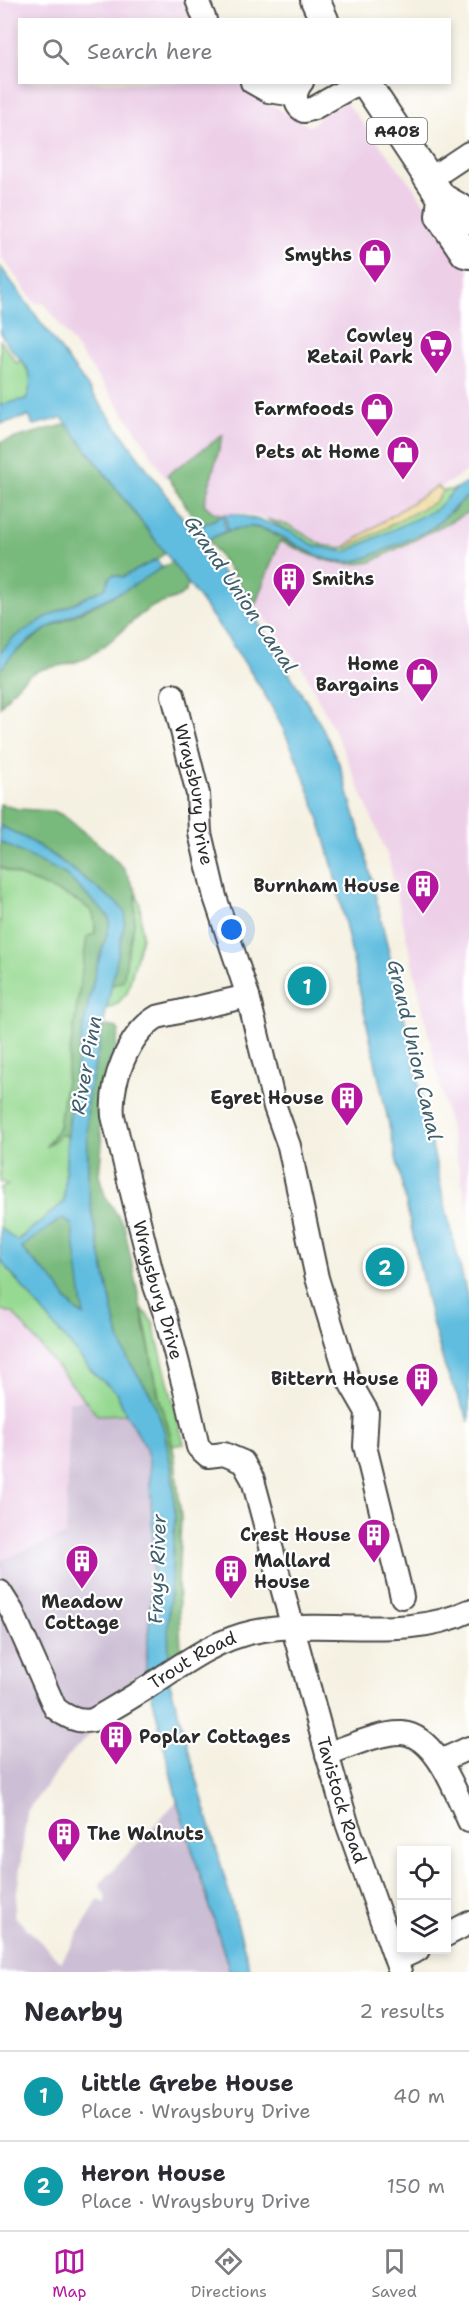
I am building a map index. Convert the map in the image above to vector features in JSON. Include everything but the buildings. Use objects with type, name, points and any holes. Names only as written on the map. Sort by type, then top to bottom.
[{"type":"main road","points":[[315,0],[323,18]]},
{"type":"main road","name":"A408","points":[[366,84],[436,188],[440,216],[465,253],[469,254]]},
{"type":"main road","points":[[436,188],[463,210],[469,219]]},
{"type":"street","points":[[196,0],[204,18]]},
{"type":"street","points":[[255,84],[267,91],[299,89],[298,108],[304,111],[356,84]]},
{"type":"street","points":[[436,188],[469,153]]},
{"type":"street","name":"Wraysbury Drive","points":[[173,695],[198,794],[200,833],[215,897],[248,996],[275,1107],[289,1146],[317,1278],[348,1379],[367,1412],[365,1446],[402,1597]]},
{"type":"street","name":"Wraysbury Drive","points":[[248,996],[157,1017],[146,1024],[134,1041],[117,1078],[112,1106],[155,1286],[165,1314],[198,1447],[208,1456],[224,1454],[235,1457],[248,1468],[256,1490],[291,1626]]},
{"type":"street","name":"Trout Road","points":[[0,1592],[12,1611],[55,1708],[64,1716],[90,1721],[221,1642],[252,1632],[291,1626],[418,1626],[437,1624],[469,1611]]},
{"type":"street","name":"Tavistock Road","points":[[291,1626],[347,1823],[398,1966]]},
{"type":"street","points":[[327,1754],[373,1739],[403,1733],[413,1736],[424,1743],[440,1761],[469,1821]]},
{"type":"street","points":[[440,1761],[469,1748]]},
{"type":"street","points":[[451,1933],[469,1923]]},
{"type":"street","points":[[398,1966],[412,1954]]},
{"type":"shaded area","points":[[0,0],[186,0],[193,18],[18,18],[18,84],[242,84],[261,99],[310,127],[324,113],[346,102],[414,188],[469,270],[469,469],[347,548],[322,545],[290,526],[267,519],[238,512],[223,515],[213,512],[203,504],[199,527],[174,479],[165,478],[138,433],[45,304],[34,302],[0,255]]},
{"type":"shaded area","points":[[469,512],[469,1212],[388,856],[338,738],[305,672],[255,605],[280,540],[316,558],[356,565],[371,562]]},
{"type":"shaded area","points":[[0,1310],[13,1313],[86,1400],[69,1401],[66,1536],[0,1560]]},
{"type":"shaded area","points":[[86,1400],[97,1415],[126,1414],[145,1446],[149,1460],[154,1557],[145,1677],[90,1713],[66,1714],[0,1586],[0,1560],[66,1535],[69,1401]]},
{"type":"shaded area","points":[[0,1610],[63,1716],[92,1732],[68,1757],[27,1811],[14,1916],[61,1962],[98,1900],[106,1903],[105,1894],[99,1885],[177,1801],[230,1972],[0,1972]]},
{"type":"green space","points":[[0,340],[17,363],[21,360],[30,374],[31,383],[26,399],[0,405]]},
{"type":"green space","points":[[67,424],[165,553],[123,577],[113,575],[105,588],[43,619],[0,653],[0,442]]},
{"type":"green space","points":[[223,435],[204,504],[213,512],[223,515],[199,527],[167,475]]},
{"type":"green space","points":[[455,489],[437,509],[346,552],[315,546],[267,519],[290,526],[322,545],[343,548],[435,502],[443,491]]},
{"type":"green space","points":[[469,496],[469,512],[371,562],[346,564],[324,560],[280,541],[255,605],[208,540],[235,529],[257,528],[319,556],[356,561],[453,511],[462,500]]},
{"type":"green space","points":[[172,562],[188,583],[184,593],[152,607],[103,647],[85,658],[28,676],[16,686],[0,707],[0,670],[9,657],[47,629],[121,592]]},
{"type":"green space","points":[[0,804],[18,809],[54,811],[64,816],[108,852],[124,869],[136,892],[134,925],[123,981],[110,986],[125,921],[124,913],[118,904],[47,851],[0,826]]},
{"type":"green space","points":[[0,842],[65,874],[108,916],[110,921],[86,1014],[67,1135],[61,1135],[46,1147],[59,1127],[87,937],[95,933],[94,918],[93,914],[78,901],[0,867]]},
{"type":"green space","points":[[0,867],[78,901],[93,914],[95,926],[95,933],[87,938],[59,1127],[47,1145],[61,1135],[67,1135],[64,1202],[16,1241],[0,1227],[0,1188],[8,1185],[0,1182]]},
{"type":"green space","points":[[136,892],[140,904],[142,937],[127,993],[117,1004],[106,1009],[110,986],[123,981],[133,926]]},
{"type":"green space","points":[[107,1026],[117,1028],[119,1031],[115,1051],[106,1070],[98,1109],[102,1144],[99,1175],[105,1196],[124,1225],[159,1397],[175,1458],[181,1518],[178,1585],[181,1650],[169,1656],[168,1626],[175,1517],[172,1473],[164,1431],[152,1397],[127,1358],[119,1338],[88,1187],[87,1103],[103,1028]]},
{"type":"green space","points":[[63,1218],[72,1225],[85,1316],[75,1310],[53,1281],[21,1247]]},
{"type":"green space","points":[[0,1259],[95,1375],[116,1392],[126,1414],[97,1415],[13,1313],[0,1310]]},
{"type":"green space","points":[[142,1308],[153,1323],[184,1444],[172,1446],[159,1397]]},
{"type":"sand","points":[[437,486],[443,491],[435,502],[347,548],[347,545]]},
{"type":"water","points":[[0,266],[256,619],[321,725],[339,763],[363,843],[469,1303],[469,1422],[445,1368],[431,1318],[333,868],[322,827],[300,768],[274,711],[240,657],[187,582],[62,418],[33,425],[29,416],[0,424],[0,405],[26,399],[30,377],[28,369],[11,350],[1,333]]},
{"type":"water","points":[[469,482],[469,496],[434,526],[394,546],[354,561],[340,562],[327,559],[268,530],[245,527],[228,531],[225,514],[237,514],[266,522],[292,532],[315,546],[346,552],[437,509],[455,489]]},
{"type":"water","points":[[223,515],[226,531],[208,540],[199,527]]},
{"type":"water","points":[[156,560],[163,567],[125,590],[54,624],[25,644],[0,670],[0,653],[13,638],[43,619],[105,588],[113,575],[123,577]]},
{"type":"water","points":[[0,826],[32,842],[61,861],[118,904],[125,913],[87,1103],[88,1187],[119,1338],[127,1358],[152,1397],[164,1430],[172,1473],[175,1517],[168,1625],[169,1671],[145,1677],[154,1557],[149,1460],[145,1446],[116,1392],[95,1375],[0,1260],[0,1227],[17,1241],[64,1202],[67,1144],[78,1059],[95,974],[110,921],[108,916],[65,874],[0,842]],"holes":[[[63,1218],[72,1225],[84,1316],[74,1309],[52,1279],[21,1247]]]},
{"type":"water","points":[[169,1680],[251,1972],[230,1972],[177,1801],[151,1691]]},
{"type":"place","name":"Smyths","points":[[375,284]]},
{"type":"place","name":"Cowley Retail Park","points":[[436,375]]},
{"type":"place","name":"Farmfoods","points":[[377,438]]},
{"type":"place","name":"Pets at Home","points":[[403,481]]},
{"type":"place","name":"Smiths","points":[[289,608]]},
{"type":"place","name":"Home Bargains","points":[[422,703]]},
{"type":"place","name":"Burnham House","points":[[423,915]]},
{"type":"place","name":"Little Grebe House","points":[[307,986]]},
{"type":"place","name":"Egret House","points":[[347,1127]]},
{"type":"place","name":"Heron House","points":[[385,1267]]},
{"type":"place","name":"Bittern House","points":[[422,1408]]},
{"type":"place","name":"Crest House","points":[[374,1564]]},
{"type":"place","name":"Meadow Cottage","points":[[82,1590]]},
{"type":"place","name":"Mallard House","points":[[231,1600]]},
{"type":"place","name":"Poplar Cottages","points":[[116,1766]]},
{"type":"place","name":"The Walnuts","points":[[64,1863]]},
{"type":"water label","name":"Grand Union Canal","points":[[241,594]]},
{"type":"water label","name":"Grand Union Canal","points":[[415,1050]]},
{"type":"water label","name":"River Pinn","points":[[86,1065]]},
{"type":"water label","name":"Frays River","points":[[157,1569]]}]
